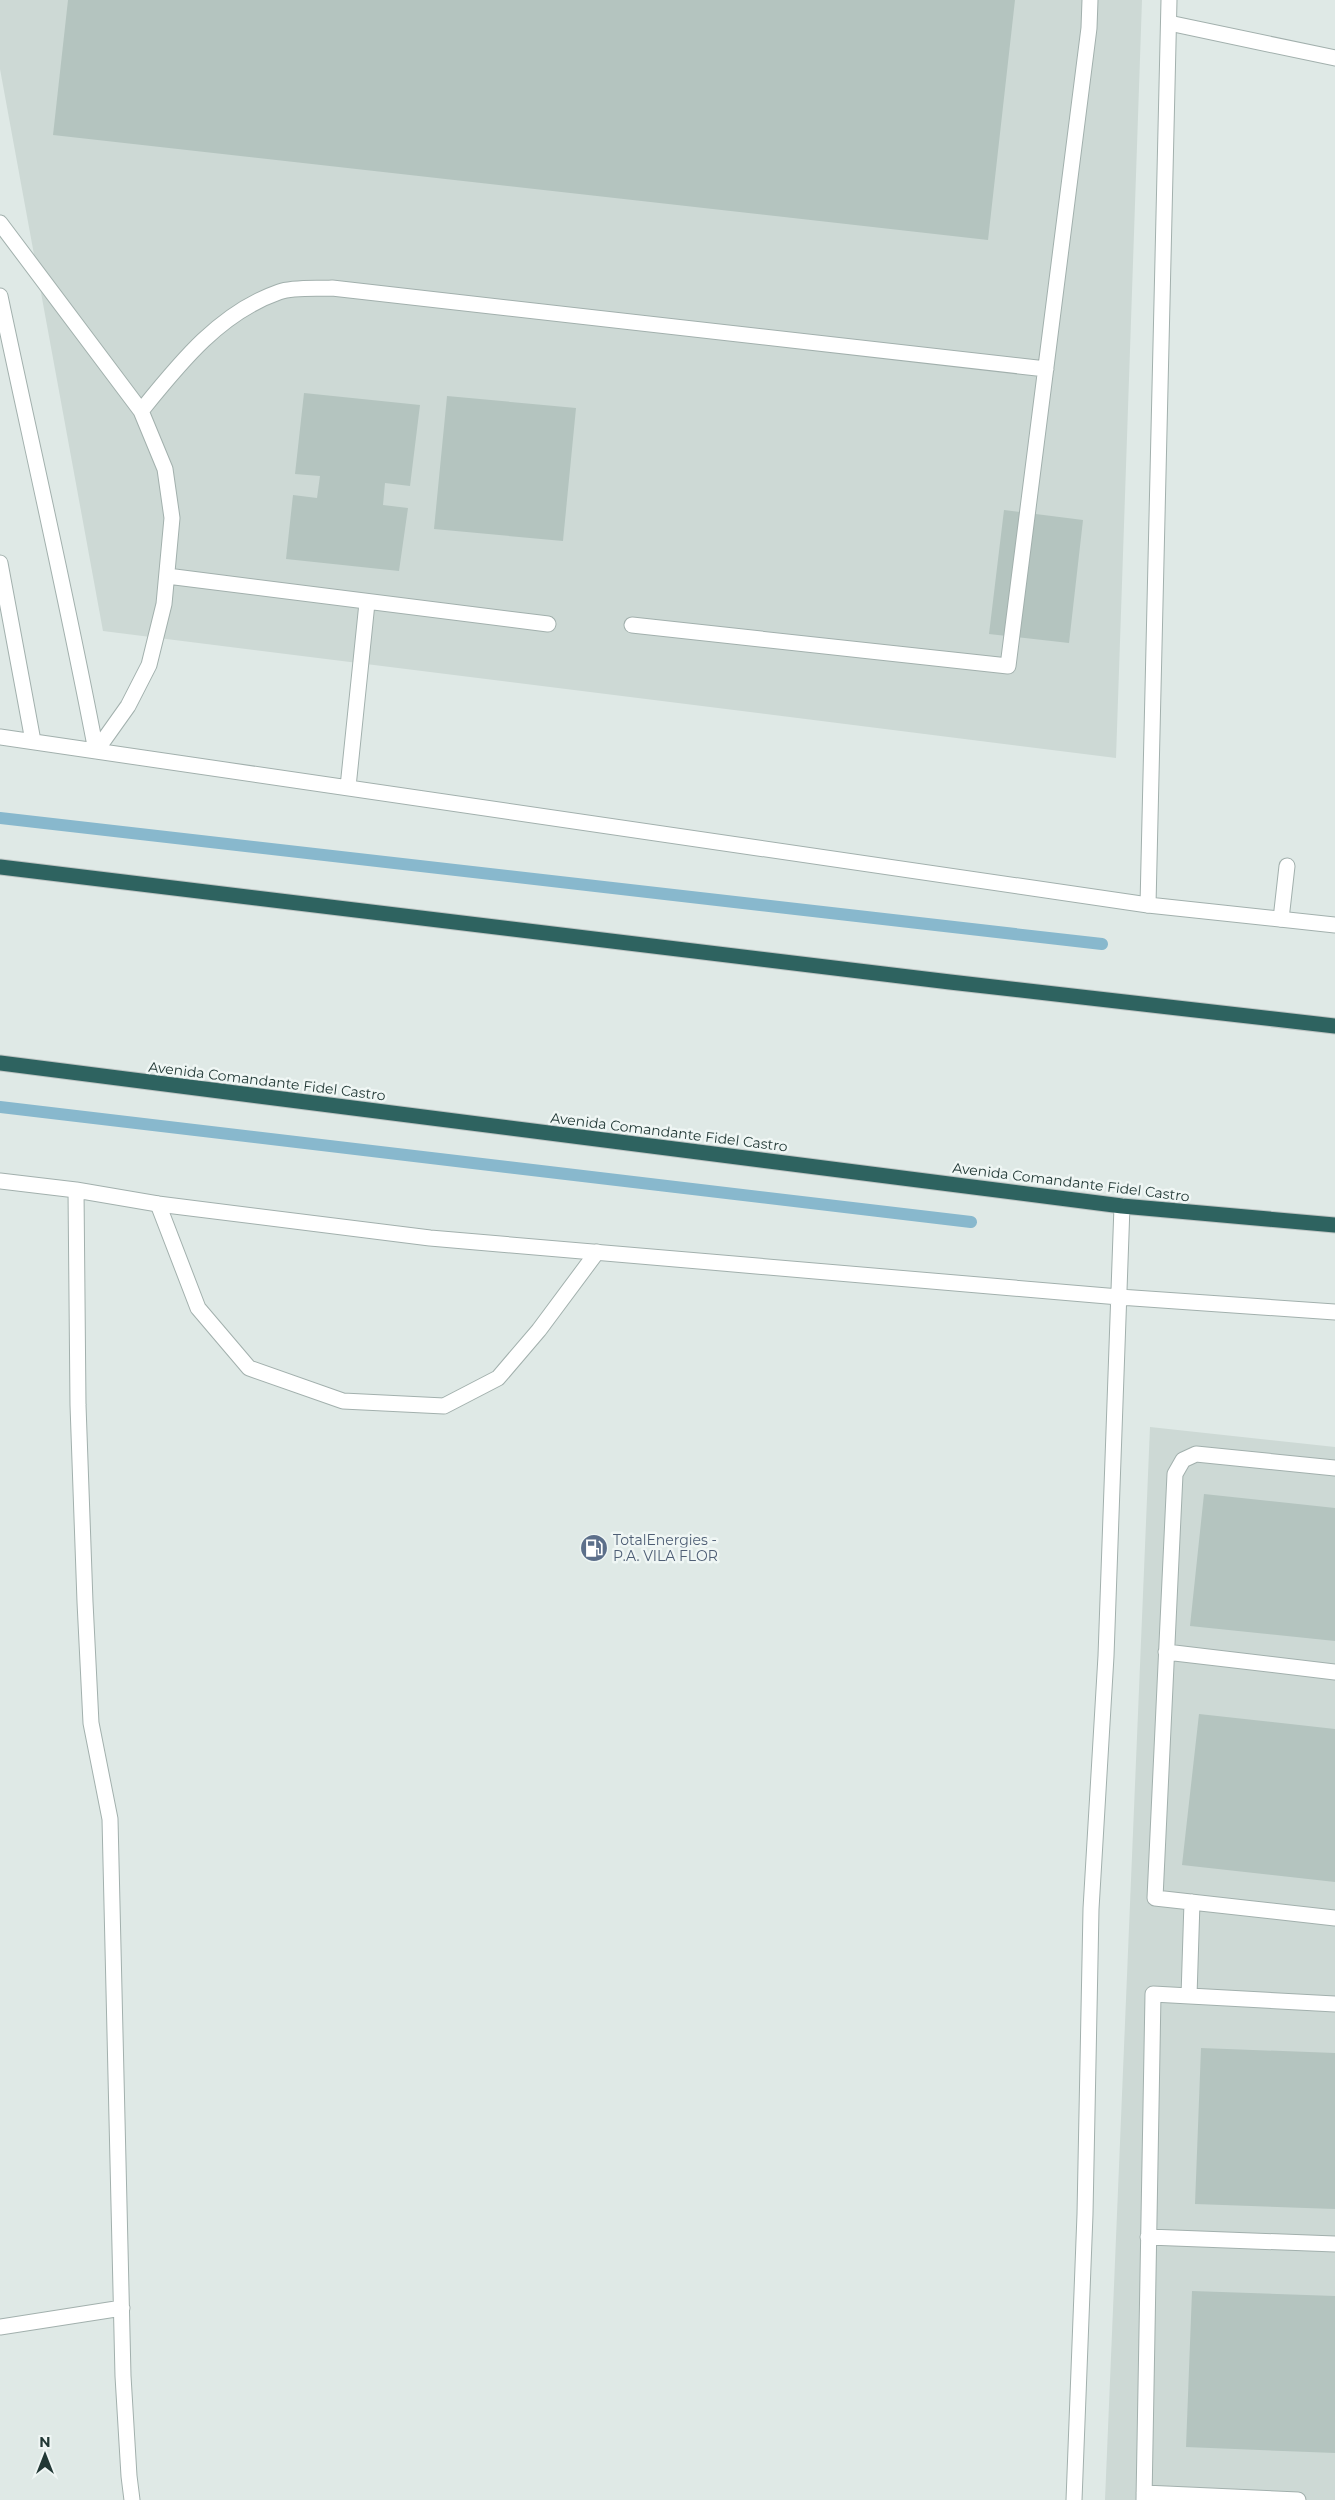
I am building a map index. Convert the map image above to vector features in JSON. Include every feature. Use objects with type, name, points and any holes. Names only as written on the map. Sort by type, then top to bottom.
[{"type":"highway","points":[[0,867],[950,982],[1335,1026]]},
{"type":"highway","name":"Avenida Comandante Fidel Castro","points":[[0,1063],[1122,1206],[1335,1224]]},
{"type":"street","points":[[632,625],[1008,666],[1089,28],[1090,0]]},
{"type":"street","points":[[1148,905],[1169,0]]},
{"type":"street","points":[[1169,24],[1335,58]]},
{"type":"street","points":[[0,223],[141,411],[165,468],[172,518],[164,604],[149,665],[128,706],[96,751]]},
{"type":"street","points":[[141,411],[178,365],[233,314],[280,291],[332,288],[1046,369]]},
{"type":"street","points":[[0,296],[30,440],[71,617],[96,751]]},
{"type":"street","points":[[0,563],[34,741]]},
{"type":"street","points":[[167,576],[548,624]]},
{"type":"street","points":[[348,788],[367,602]]},
{"type":"street","points":[[0,737],[1148,905],[1335,925]]},
{"type":"street","points":[[1281,919],[1287,866]]},
{"type":"street","points":[[0,1181],[76,1190],[158,1204],[430,1238],[1119,1297],[1335,1312]]},
{"type":"street","points":[[76,1190],[78,1406],[90,1723],[110,1819],[122,2308],[128,2466],[132,2500]]},
{"type":"street","points":[[158,1204],[198,1308],[249,1368],[343,1400],[444,1406],[498,1378],[539,1330],[597,1252]]},
{"type":"street","points":[[1074,2500],[1085,2214],[1091,1909],[1106,1656],[1122,1206]]},
{"type":"street","points":[[1335,1468],[1196,1454],[1183,1460],[1175,1474],[1154,1898],[1335,1918]]},
{"type":"street","points":[[1166,1652],[1335,1672]]},
{"type":"street","points":[[1189,1996],[1192,1902]]},
{"type":"street","points":[[1298,2500],[1144,2497],[1153,1994],[1335,2004]]},
{"type":"street","points":[[1148,2237],[1335,2244]]},
{"type":"street","points":[[0,2327],[122,2308]]},
{"type":"shaded area","points":[[0,0],[1142,0],[1116,758],[103,631],[0,69]]},
{"type":"shaded area","points":[[1150,1427],[1335,1447],[1335,2500],[1105,2500]]},
{"type":"building","points":[[68,0],[1015,0],[988,240],[53,135]]},
{"type":"building","points":[[304,393],[420,405],[410,486],[385,483],[383,505],[408,508],[399,571],[286,559],[293,495],[317,498],[320,476],[295,474]]},
{"type":"building","points":[[447,396],[576,408],[563,541],[434,529]]},
{"type":"building","points":[[1004,510],[1083,520],[1069,643],[989,634]]},
{"type":"building","points":[[1204,1494],[1335,1508],[1335,1641],[1190,1626]]},
{"type":"building","points":[[1199,1714],[1335,1729],[1335,1882],[1182,1865]]},
{"type":"building","points":[[1201,2048],[1335,2053],[1335,2209],[1195,2204]]},
{"type":"building","points":[[1192,2291],[1335,2296],[1335,2453],[1186,2447]]},
{"type":"waterway","points":[[0,818],[1102,944]]},
{"type":"waterway","points":[[0,1107],[971,1222]]},
{"type":"place","name":"TotalEnergies - P.A. VILA FLOR","points":[[594,1548]]}]
